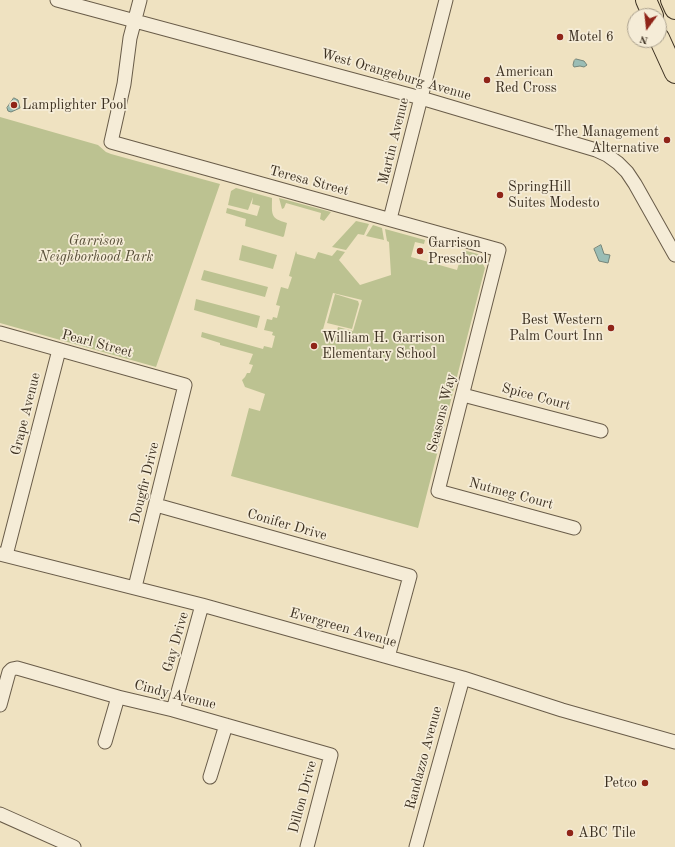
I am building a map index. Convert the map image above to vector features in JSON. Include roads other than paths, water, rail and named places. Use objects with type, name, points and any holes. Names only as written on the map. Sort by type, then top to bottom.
[{"type":"highway","points":[[671,0],[675,9]]},
{"type":"highway","points":[[667,44],[675,59]]},
{"type":"highway","points":[[664,48],[675,73]]},
{"type":"street","name":"West Orangeburg Avenue","points":[[57,0],[421,98],[596,150],[607,155],[627,172],[675,255]]},
{"type":"street","points":[[134,20],[140,0]]},
{"type":"street","name":"Martin Avenue","points":[[390,219],[446,0]]},
{"type":"street","name":"Teresa Street","points":[[134,20],[124,84],[111,142],[499,250]]},
{"type":"street","name":"Seasons Way","points":[[438,491],[499,250]]},
{"type":"street","name":"Pearl Street","points":[[0,333],[185,385]]},
{"type":"street","name":"Grape Avenue","points":[[3,555],[59,350]]},
{"type":"street","name":"Dougfir Drive","points":[[135,587],[185,385]]},
{"type":"street","name":"Spice Court","points":[[463,395],[601,431]]},
{"type":"street","name":"Nutmeg Court","points":[[438,491],[574,528]]},
{"type":"street","name":"Conifer Drive","points":[[156,505],[410,576],[388,657]]},
{"type":"street","name":"Evergreen Avenue","points":[[3,555],[202,605],[463,678],[562,710],[675,742]]},
{"type":"street","name":"Gay Drive","points":[[173,710],[202,605]]},
{"type":"street","name":"Cindy Avenue","points":[[0,705],[7,676],[12,669],[22,668],[118,697],[173,710],[331,754]]},
{"type":"street","name":"Randazzo Avenue","points":[[416,847],[463,678]]},
{"type":"street","points":[[105,742],[118,697]]},
{"type":"street","points":[[210,777],[226,725]]},
{"type":"street","name":"Dillon Drive","points":[[306,847],[331,754]]},
{"type":"street","points":[[0,814],[74,847]]},
{"type":"water","points":[[576,59],[584,61],[587,65],[584,67],[574,67],[574,61]]},
{"type":"water","name":"Lamplighter Pool","points":[[14,98],[18,100],[20,108],[11,112],[8,111],[7,108]]},
{"type":"water","points":[[601,245],[604,254],[610,255],[608,263],[599,261],[594,249]]},
{"type":"place","name":"Motel 6","points":[[560,37]]},
{"type":"place","name":"American Red Cross","points":[[487,80]]},
{"type":"place","name":"Lamplighter Pool","points":[[14,105]]},
{"type":"place","name":"The Management Alternative","points":[[667,140]]},
{"type":"place","name":"SpringHill Suites Modesto","points":[[500,195]]},
{"type":"place","name":"Garrison Preschool","points":[[420,251]]},
{"type":"place","name":"Best Western Palm Court Inn","points":[[611,328]]},
{"type":"place","name":"William H. Garrison Elementary School","points":[[314,346]]},
{"type":"place","name":"Petco","points":[[645,783]]},
{"type":"place","name":"ABC Tile","points":[[570,833]]},
{"type":"park label","name":"Garrison Neighborhood Park","points":[[96,250]]}]
